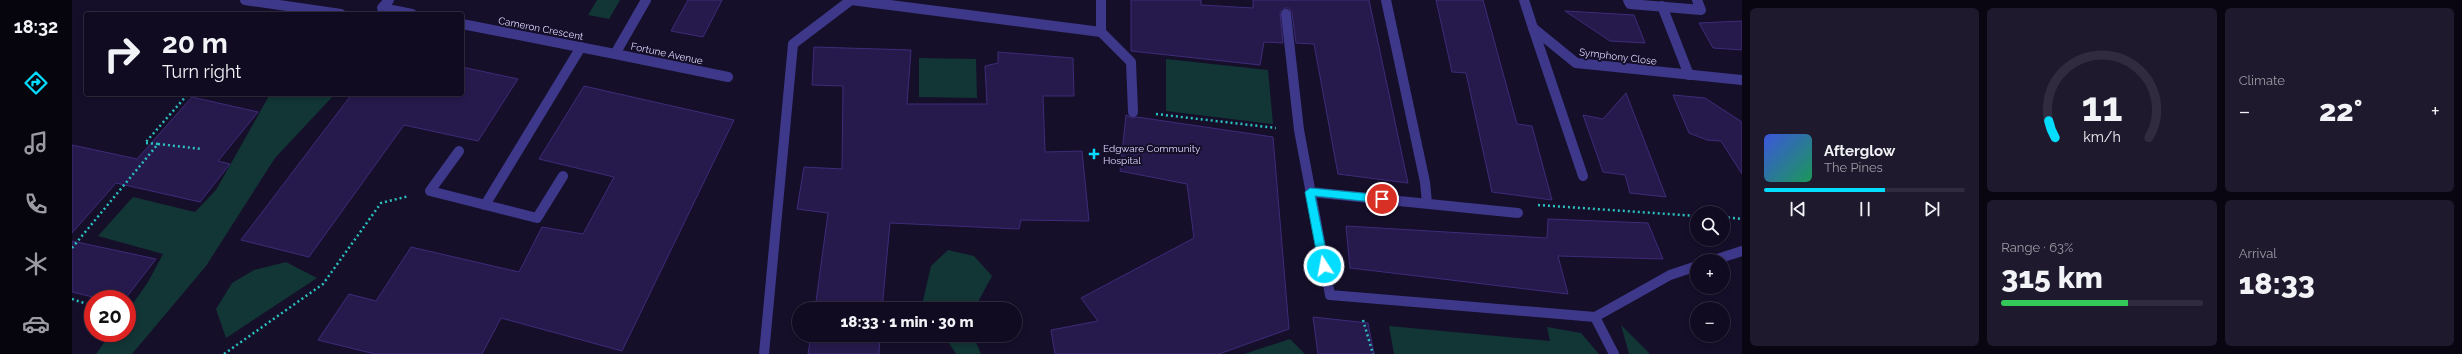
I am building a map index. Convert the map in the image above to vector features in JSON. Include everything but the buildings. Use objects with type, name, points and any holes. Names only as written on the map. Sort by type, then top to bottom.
[{"type":"street","points":[[245,0],[313,12]]},
{"type":"street","points":[[389,0],[382,8],[402,12]]},
{"type":"street","name":"Fortune Avenue","points":[[646,0],[615,54],[728,77]]},
{"type":"street","points":[[764,354],[793,44],[851,0],[1101,32],[1131,62],[1133,112]]},
{"type":"street","points":[[1101,0],[1101,32]]},
{"type":"street","points":[[1386,0],[1425,182],[1427,203]]},
{"type":"street","points":[[1524,0],[1582,176]]},
{"type":"street","points":[[1628,0],[1630,4],[1701,10],[1697,0]]},
{"type":"street","points":[[1662,6],[1689,75]]},
{"type":"street","points":[[1286,14],[1299,130],[1330,295],[1595,317],[1670,275],[1690,268]]},
{"type":"street","name":"Cameron Crescent","points":[[464,24],[615,54]]},
{"type":"street","name":"Symphony Close","points":[[1533,28],[1576,63],[1742,80]]},
{"type":"street","points":[[484,205],[581,47]]},
{"type":"street","points":[[459,151],[430,191],[537,218],[563,176]]},
{"type":"street","points":[[1310,192],[1518,213]]},
{"type":"street","points":[[1730,254],[1742,250]]},
{"type":"street","points":[[1595,317],[1614,354]]},
{"type":"path","points":[[186,96],[145,143],[202,149]]},
{"type":"path","points":[[1133,112],[1299,130]]},
{"type":"path","points":[[72,248],[158,144]]},
{"type":"path","points":[[224,354],[323,284],[382,204],[430,191]]},
{"type":"path","points":[[1518,213],[1538,205],[1690,216]]},
{"type":"path","points":[[1730,218],[1742,219]]},
{"type":"path","points":[[1356,297],[1373,354]]},
{"type":"path","points":[[72,299],[84,303]]},
{"type":"green space","points":[[597,0],[620,0],[609,19],[588,15]]},
{"type":"green space","points":[[919,58],[976,59],[977,98],[919,97]]},
{"type":"green space","points":[[1166,59],[1268,70],[1273,124],[1166,111]]},
{"type":"green space","points":[[269,96],[333,96],[275,158],[206,266],[132,354],[96,354],[105,342],[136,342],[136,299],[148,282],[163,254],[98,236],[133,197],[195,212],[216,190]]},
{"type":"green space","points":[[948,250],[974,256],[992,276],[978,302],[923,302],[931,266]]},
{"type":"green space","points":[[286,262],[317,278],[226,338],[216,309],[232,283],[254,270]]},
{"type":"green space","points":[[1621,325],[1650,354],[1629,354]]},
{"type":"green space","points":[[1389,326],[1550,341],[1547,327],[1581,333],[1599,354],[1394,354]]},
{"type":"green space","points":[[1290,339],[1305,354],[1244,354]]},
{"type":"green space","points":[[948,342],[976,342],[981,354],[956,354]]},
{"type":"place","name":"Edgware Community Hospital","points":[[1094,154]]},
{"type":"route","points":[[1324,266],[1310,192],[1382,199]]}]
